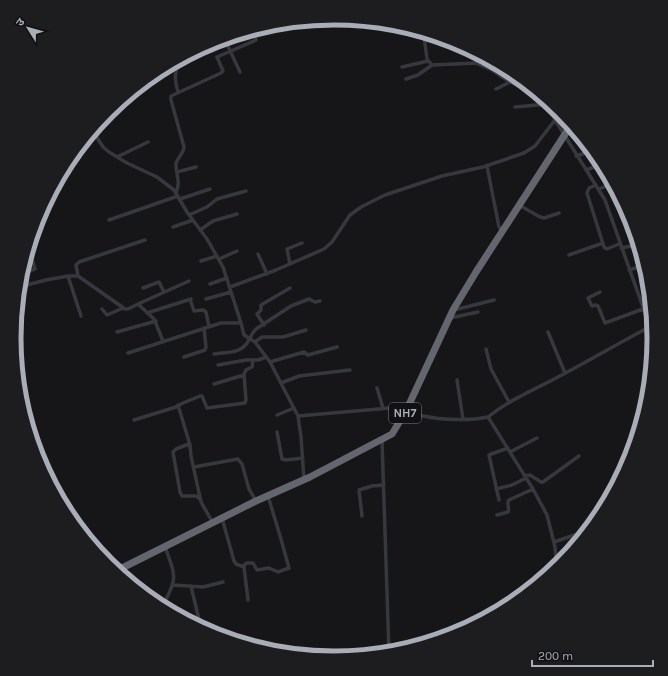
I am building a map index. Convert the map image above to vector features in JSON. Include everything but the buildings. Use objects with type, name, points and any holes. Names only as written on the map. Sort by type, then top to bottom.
[{"type":"highway","name":"NH7","points":[[122,568],[256,501],[304,480],[392,434],[406,411],[453,310],[501,229],[519,205],[568,131]]},
{"type":"street","points":[[178,196],[179,185],[177,162],[184,151],[184,146],[170,98],[178,92],[221,73],[223,71],[217,57],[230,50],[256,40],[254,36]]},
{"type":"street","points":[[424,39],[428,61],[432,65]]},
{"type":"street","points":[[227,44],[240,72]]},
{"type":"street","points":[[475,59],[479,65],[492,70],[510,82],[520,87]]},
{"type":"street","points":[[402,67],[428,61]]},
{"type":"street","points":[[406,79],[422,73],[432,65],[477,63]]},
{"type":"street","points":[[178,67],[174,79],[178,92]]},
{"type":"street","points":[[496,89],[510,82]]},
{"type":"street","points":[[515,107],[542,105]]},
{"type":"street","points":[[554,116],[576,156],[599,189],[611,216],[620,246],[646,315]]},
{"type":"street","points":[[230,287],[267,274],[328,246],[350,215],[361,207],[385,195],[442,176],[487,166],[530,150],[540,140],[555,120]]},
{"type":"street","points":[[96,136],[105,149],[157,177],[170,186],[218,257],[230,287],[243,333],[249,339],[256,342],[270,362],[298,416],[304,480]]},
{"type":"street","points":[[118,157],[148,142]]},
{"type":"street","points":[[576,156],[586,153]]},
{"type":"street","points":[[487,166],[501,229]]},
{"type":"street","points":[[586,170],[595,166]]},
{"type":"street","points":[[178,172],[196,167]]},
{"type":"street","points":[[596,185],[589,188],[587,191],[604,247],[607,249],[632,245]]},
{"type":"street","points":[[599,189],[607,186]]},
{"type":"street","points":[[109,220],[178,196],[210,189]]},
{"type":"street","points":[[189,215],[207,207],[217,199],[246,191]]},
{"type":"street","points":[[519,205],[544,218],[559,214]]},
{"type":"street","points":[[200,230],[213,221],[237,214]]},
{"type":"street","points":[[173,227],[193,220]]},
{"type":"street","points":[[78,276],[76,265],[79,262],[146,240]]},
{"type":"street","points":[[290,264],[287,249],[302,243]]},
{"type":"street","points":[[569,255],[603,243]]},
{"type":"street","points":[[202,260],[237,251]]},
{"type":"street","points":[[258,254],[267,274]]},
{"type":"street","points":[[28,272],[35,269],[33,262]]},
{"type":"street","points":[[629,270],[639,267]]},
{"type":"street","points":[[68,276],[81,316]]},
{"type":"street","points":[[26,285],[68,276],[78,276],[123,308]]},
{"type":"street","points":[[210,284],[227,278]]},
{"type":"street","points":[[102,309],[107,315],[123,308],[127,309],[189,281]]},
{"type":"street","points":[[143,288],[159,282],[164,292]]},
{"type":"street","points":[[264,325],[257,314],[261,310],[261,305],[290,288]]},
{"type":"street","points":[[206,299],[231,292]]},
{"type":"street","points":[[600,292],[588,298],[592,306],[597,305],[605,323],[643,309]]},
{"type":"street","points":[[214,354],[229,353],[244,346],[253,332],[296,304],[309,299],[315,302],[320,301]]},
{"type":"street","points":[[453,310],[494,300]]},
{"type":"street","points":[[147,313],[191,301],[194,311],[203,310],[206,312],[209,327]]},
{"type":"street","points":[[138,304],[156,321],[163,341]]},
{"type":"street","points":[[449,318],[478,312]]},
{"type":"street","points":[[117,332],[156,321]]},
{"type":"street","points":[[128,353],[204,328],[221,324],[241,323]]},
{"type":"street","points":[[184,357],[205,350],[204,328]]},
{"type":"street","points":[[298,416],[397,408],[431,417],[463,420],[488,417],[509,402],[647,328]]},
{"type":"street","points":[[256,342],[262,337],[283,337],[306,330]]},
{"type":"street","points":[[548,332],[565,373]]},
{"type":"street","points":[[270,362],[304,352],[308,355],[337,347]]},
{"type":"street","points":[[486,350],[491,369],[509,402]]},
{"type":"street","points":[[218,365],[266,357]]},
{"type":"street","points":[[134,420],[200,396],[202,396],[207,408],[245,403],[244,372],[252,367],[252,360]]},
{"type":"street","points":[[282,383],[299,376],[350,370]]},
{"type":"street","points":[[214,384],[244,375]]},
{"type":"street","points":[[457,380],[463,420]]},
{"type":"street","points":[[377,388],[383,408]]},
{"type":"street","points":[[178,405],[190,444],[201,500],[213,523]]},
{"type":"street","points":[[277,415],[294,408]]},
{"type":"street","points":[[488,417],[533,489],[547,515],[554,542],[556,558]]},
{"type":"street","points":[[277,432],[282,459],[303,458]]},
{"type":"street","points":[[499,500],[489,455],[509,450],[537,438]]},
{"type":"street","points":[[382,440],[389,646]]},
{"type":"street","points":[[190,444],[176,449],[173,452],[180,492],[182,496],[198,497],[201,500]]},
{"type":"street","points":[[496,489],[512,485],[530,475],[543,482],[579,456]]},
{"type":"street","points":[[194,467],[238,458],[242,464],[249,489],[256,501]]},
{"type":"street","points":[[362,516],[359,490],[372,486],[384,485]]},
{"type":"street","points":[[496,515],[508,512],[509,500],[533,489]]},
{"type":"street","points":[[222,518],[236,564],[243,566],[247,563],[253,562],[257,570],[269,568],[278,572],[287,570],[289,567],[268,496]]},
{"type":"street","points":[[554,542],[578,534]]},
{"type":"street","points":[[165,547],[174,573],[173,585],[165,601]]},
{"type":"street","points":[[243,566],[248,600]]},
{"type":"street","points":[[173,585],[205,587],[223,582]]},
{"type":"street","points":[[191,586],[199,620]]}]
